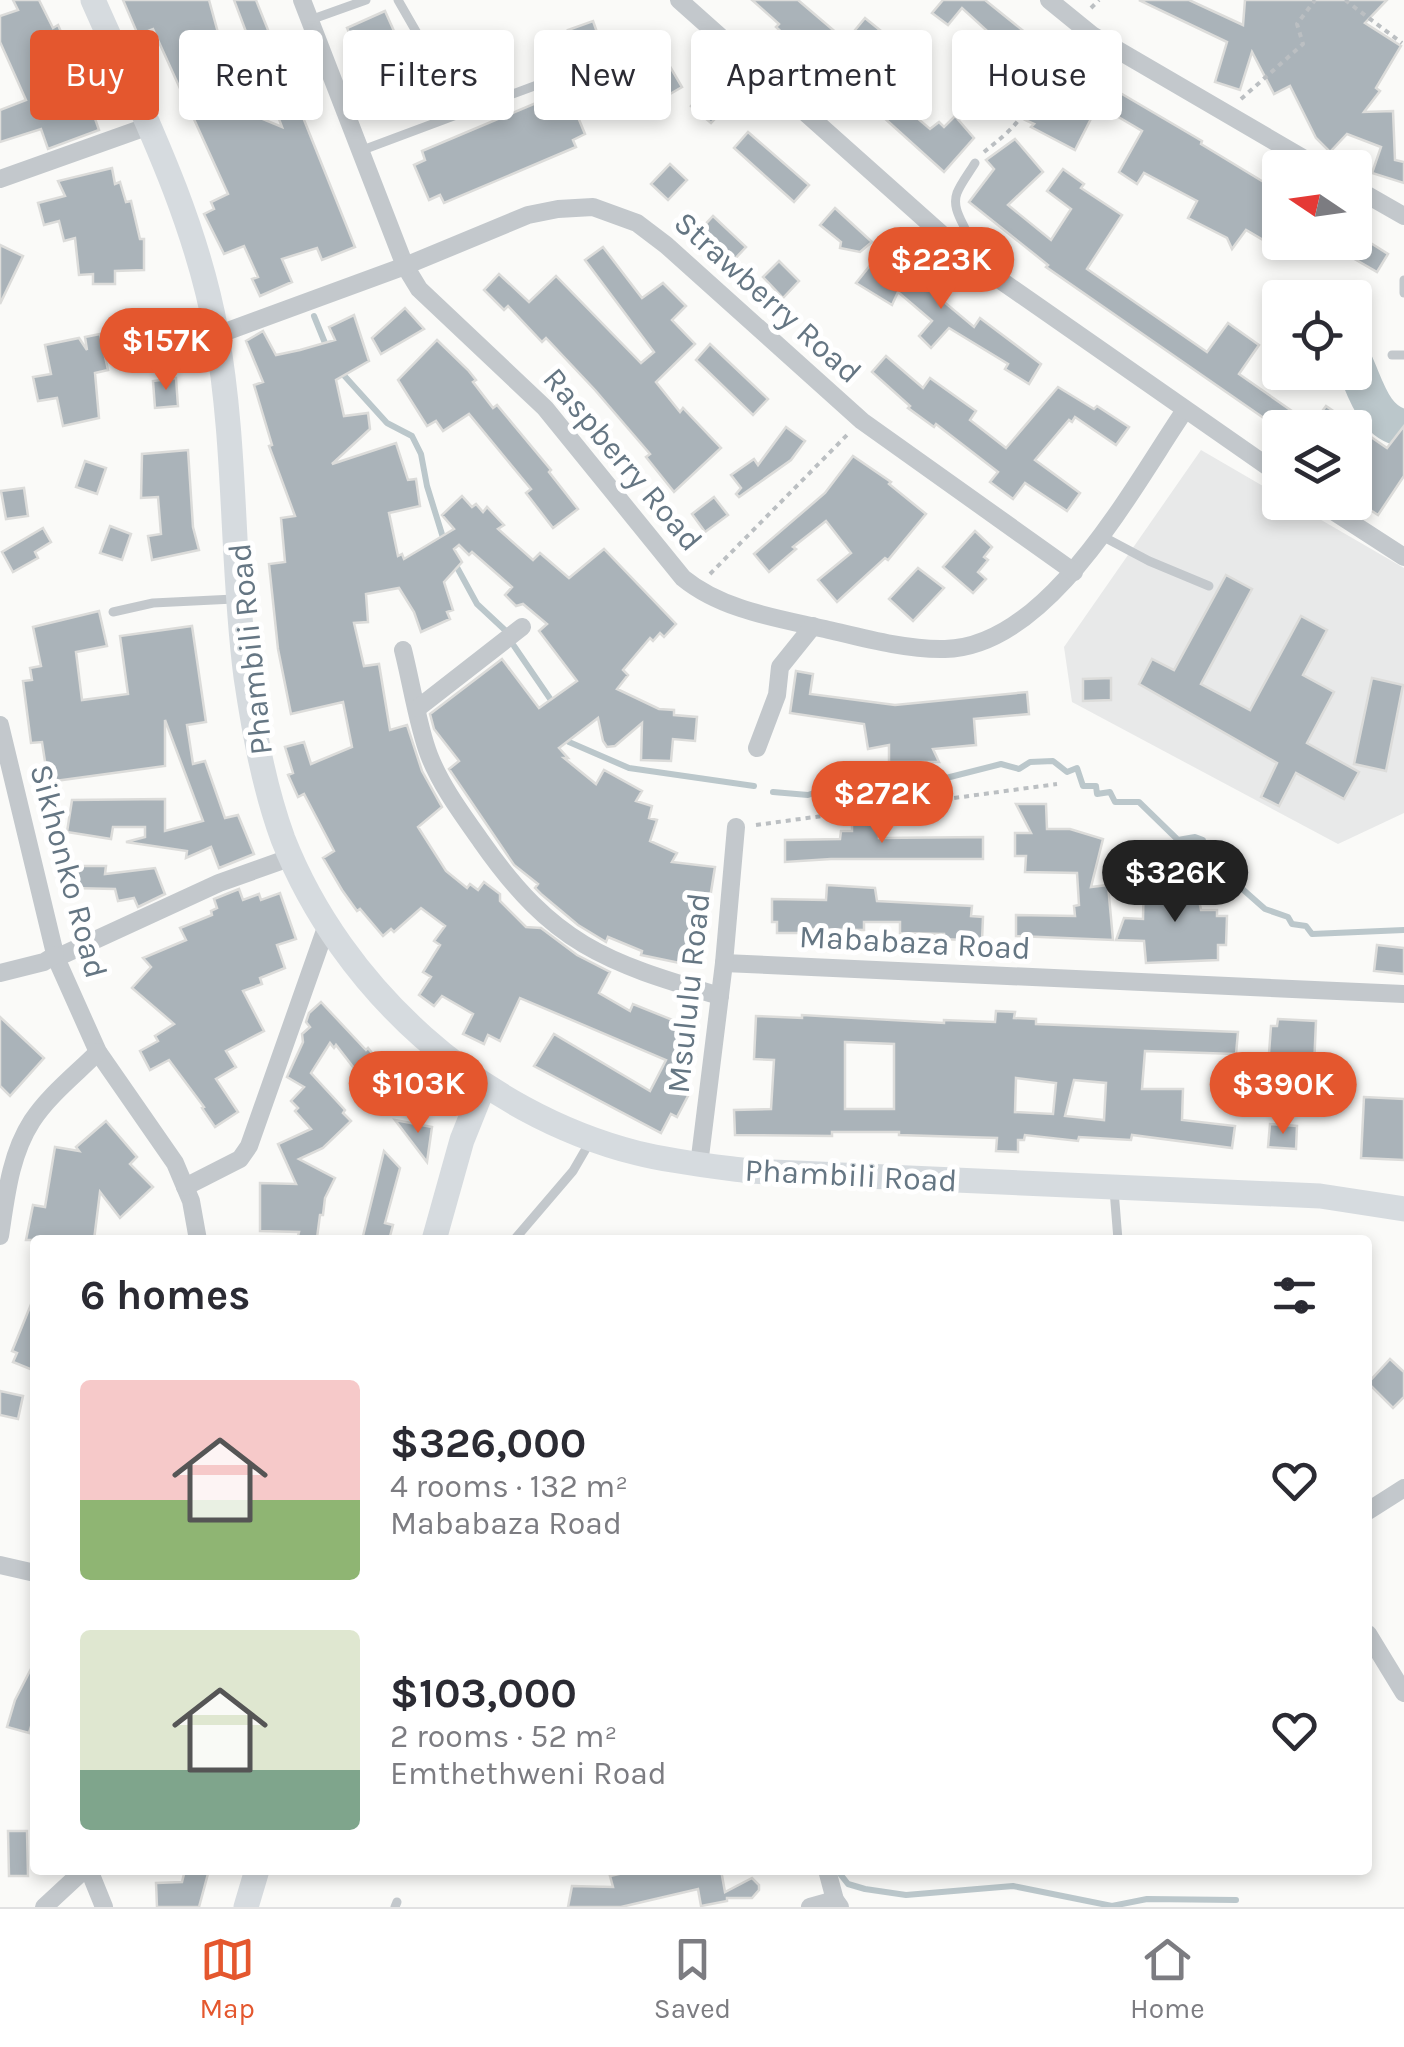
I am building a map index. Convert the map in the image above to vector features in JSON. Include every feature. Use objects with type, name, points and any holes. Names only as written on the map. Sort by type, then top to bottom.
[{"type":"street","name":"Phambili Road","points":[[93,0],[184,218],[210,300],[229,416],[246,674],[261,763],[292,857],[310,897],[345,952],[384,1000],[434,1046],[484,1084],[531,1112],[636,1152],[698,1165],[748,1171],[1320,1196],[1404,1209]]},
{"type":"street","name":"Raspberry Road","points":[[302,0],[405,266],[419,289],[545,408],[668,561],[696,588],[740,608],[873,640],[946,650],[985,641],[1035,611],[1074,572],[1185,410]]},
{"type":"street","points":[[679,0],[971,257],[1262,463]]},
{"type":"street","points":[[1050,0],[1085,29],[1290,150]]},
{"type":"street","points":[[0,178],[148,126]]},
{"type":"street","points":[[1372,198],[1404,216]]},
{"type":"street","name":"Strawberry Road","points":[[217,335],[405,266],[528,215],[593,207],[637,223],[666,245],[862,421],[1074,572]]},
{"type":"street","points":[[1347,520],[1404,557]]},
{"type":"street","points":[[418,708],[522,626]]},
{"type":"street","points":[[757,748],[777,695],[780,667],[812,626]]},
{"type":"street","points":[[403,650],[428,754],[454,802],[509,882],[531,906],[583,946],[611,960],[720,996]]},
{"type":"street","name":"Sikhonko Road","points":[[0,725],[55,957],[98,1052],[175,1163],[191,1201],[197,1235]]},
{"type":"street","name":"Msululu Road","points":[[698,1165],[724,963],[736,828]]},
{"type":"street","points":[[0,973],[44,962],[219,883],[292,857]]},
{"type":"street","points":[[185,1187],[240,1159],[249,1146],[328,922]]},
{"type":"street","name":"Mababaza Road","points":[[724,963],[1404,994]]},
{"type":"street","points":[[0,1236],[20,1143],[41,1111],[98,1052]]},
{"type":"street","points":[[435,1235],[462,1140],[484,1084]]},
{"type":"street","points":[[1372,1508],[1404,1488]]},
{"type":"street","points":[[0,1565],[30,1571]]},
{"type":"street","points":[[1372,1641],[1404,1693]]},
{"type":"street","points":[[44,1907],[81,1875]]},
{"type":"street","points":[[89,1875],[104,1907]]},
{"type":"street","points":[[246,1907],[256,1875]]},
{"type":"street","points":[[810,1907],[837,1903],[829,1875]]},
{"type":"lane","points":[[310,20],[366,0]]},
{"type":"lane","points":[[398,0],[416,30]]},
{"type":"lane","points":[[360,152],[534,86]]},
{"type":"lane","points":[[971,257],[971,238],[955,205],[959,188],[975,164]]},
{"type":"lane","points":[[1404,280],[1404,294]]},
{"type":"lane","points":[[1100,535],[1209,586]]},
{"type":"lane","points":[[112,612],[153,603],[241,598]]},
{"type":"lane","points":[[518,1235],[573,1171],[592,1138]]},
{"type":"lane","points":[[1114,1187],[1118,1235]]},
{"type":"path","points":[[1227,112],[1304,44],[1297,24],[1315,0]]},
{"type":"path","points":[[1345,0],[1402,43]]},
{"type":"path","points":[[975,164],[1024,110],[1025,94],[1033,81],[1066,55],[1085,29]]},
{"type":"path","points":[[696,588],[862,421]]},
{"type":"path","points":[[736,828],[1056,784]]},
{"type":"shaded area","points":[[1201,450],[1262,486],[1262,520],[1321,520],[1404,568],[1404,813],[1338,844],[1072,702],[1064,647]]},
{"type":"building","points":[[13,0],[39,0],[53,28],[58,25],[60,30],[30,30],[30,120],[95,120],[99,130],[48,149],[41,129],[0,142],[0,110],[26,100],[0,42],[0,16],[18,10]]},
{"type":"building","points":[[123,0],[209,0],[217,30],[179,30],[179,86],[159,42],[159,30],[136,30]]},
{"type":"building","points":[[234,0],[256,0],[268,30],[245,30]]},
{"type":"building","points":[[752,0],[798,0],[833,30],[779,30],[776,27],[779,24]]},
{"type":"building","points":[[943,0],[985,0],[1022,30],[986,30],[962,8],[948,25],[932,13]]},
{"type":"building","points":[[1139,0],[1189,0],[1243,25],[1245,0],[1387,0],[1365,23],[1401,46],[1376,88],[1380,91],[1364,112],[1393,111],[1395,160],[1404,162],[1404,183],[1372,173],[1381,147],[1347,134],[1328,150],[1316,138],[1290,86],[1274,94],[1252,52],[1240,90],[1215,82],[1227,42]]},
{"type":"building","points":[[385,11],[394,30],[348,30]]},
{"type":"building","points":[[865,18],[880,30],[855,30]]},
{"type":"building","points":[[593,21],[596,30],[568,30]]},
{"type":"building","points":[[671,68],[682,87],[671,93]]},
{"type":"building","points":[[1122,94],[1262,181],[1262,239],[1246,230],[1232,249],[1227,238],[1188,218],[1197,201],[1144,173],[1137,184],[1119,172],[1142,131],[1122,119]]},
{"type":"building","points":[[534,104],[534,120],[579,120],[585,134],[573,140],[576,147],[444,203],[440,195],[429,200],[414,165],[425,160],[422,151],[496,120],[514,120],[514,112]]},
{"type":"building","points":[[952,119],[958,120],[974,138],[944,172],[886,120],[920,120],[930,129],[939,122],[944,127]]},
{"type":"building","points":[[194,120],[265,120],[282,127],[279,120],[304,120],[355,247],[322,260],[317,248],[282,259],[292,282],[260,296],[252,279],[258,277],[244,246],[224,254],[204,214],[214,209],[211,202],[228,194]]},
{"type":"building","points":[[1025,120],[1090,120],[1075,150],[1031,127],[1034,124]]},
{"type":"building","points":[[748,132],[809,185],[794,202],[734,148]]},
{"type":"building","points":[[1015,139],[1043,172],[1008,205],[1051,240],[1071,209],[1047,191],[1063,169],[1084,184],[1081,188],[1122,215],[1087,269],[1207,352],[1228,323],[1259,345],[1239,374],[1291,410],[1262,410],[1262,417],[1046,267],[969,202],[994,169],[986,160]]},
{"type":"building","points":[[670,164],[687,180],[668,200],[651,184]]},
{"type":"building","points":[[112,168],[115,184],[120,182],[126,202],[131,201],[140,239],[144,239],[144,270],[115,271],[115,284],[93,284],[93,274],[79,275],[75,238],[64,241],[59,221],[44,225],[38,203],[65,196],[58,181]]},
{"type":"building","points":[[835,208],[872,242],[860,252],[840,248],[841,242],[820,225]]},
{"type":"building","points":[[713,216],[746,247],[731,263],[704,238],[708,233],[702,228]]},
{"type":"building","points":[[1372,244],[1388,254],[1377,272],[1356,260],[1372,260]]},
{"type":"building","points":[[0,245],[23,256],[0,304]]},
{"type":"building","points":[[603,247],[642,298],[663,283],[686,306],[672,320],[695,344],[656,382],[680,412],[683,408],[721,448],[674,492],[646,457],[650,454],[595,390],[546,338],[542,342],[508,306],[504,310],[484,290],[499,274],[529,302],[556,276],[641,363],[654,352],[585,260]]},
{"type":"building","points":[[884,248],[906,266],[909,262],[934,277],[925,286],[974,327],[980,318],[1041,364],[1029,384],[1005,369],[1008,364],[949,328],[931,348],[919,336],[932,321],[898,292],[892,305],[856,283]]},
{"type":"building","points":[[779,261],[799,281],[783,298],[763,277]]},
{"type":"building","points":[[405,308],[424,329],[381,354],[372,338]]},
{"type":"building","points":[[169,312],[173,341],[150,344],[146,316]]},
{"type":"building","points":[[354,315],[369,361],[336,380],[344,416],[368,413],[370,429],[332,464],[396,443],[408,480],[416,479],[420,506],[389,513],[398,556],[402,554],[404,559],[454,529],[442,515],[462,496],[483,512],[487,507],[504,525],[498,529],[533,560],[540,553],[569,578],[604,549],[676,624],[664,637],[660,633],[653,641],[650,638],[623,670],[628,675],[617,689],[659,709],[674,710],[674,715],[697,717],[695,741],[673,739],[671,761],[641,760],[642,723],[615,746],[607,747],[598,718],[559,748],[568,758],[564,758],[596,784],[604,770],[642,791],[636,801],[652,806],[649,818],[657,820],[650,841],[677,853],[672,862],[715,867],[699,967],[641,955],[642,951],[608,937],[606,942],[578,925],[514,865],[449,769],[459,761],[434,729],[430,714],[502,659],[539,708],[577,681],[539,631],[547,624],[505,595],[512,587],[459,545],[454,549],[462,562],[444,582],[453,610],[447,612],[450,619],[421,632],[399,588],[366,594],[368,622],[354,623],[364,666],[379,664],[390,730],[407,725],[422,771],[442,807],[418,827],[446,871],[467,888],[470,884],[478,890],[484,882],[500,894],[500,901],[526,927],[541,928],[577,955],[610,972],[599,993],[630,1011],[633,1004],[680,1023],[677,1034],[696,1042],[691,1055],[696,1057],[690,1070],[693,1071],[684,1089],[690,1092],[677,1117],[671,1114],[661,1133],[534,1066],[554,1034],[650,1091],[666,1060],[520,998],[500,1041],[488,1035],[484,1044],[463,1034],[473,1014],[442,996],[434,1006],[419,995],[431,977],[423,972],[440,945],[434,941],[445,926],[421,908],[394,932],[391,929],[383,936],[360,909],[357,911],[323,858],[334,851],[304,794],[298,797],[288,775],[293,773],[285,747],[304,742],[311,764],[352,747],[343,702],[291,714],[278,649],[269,564],[285,562],[281,518],[295,516],[269,446],[272,445],[254,385],[263,382],[246,341],[263,331],[276,355],[300,350],[335,340],[329,327]]},
{"type":"building","points":[[100,334],[108,370],[95,373],[99,418],[63,426],[57,398],[38,401],[33,377],[51,374],[45,345],[79,338],[87,350],[85,337]]},
{"type":"building","points":[[437,340],[468,370],[493,408],[497,405],[578,509],[553,528],[526,493],[531,489],[469,414],[443,431],[436,421],[427,426],[398,380]]},
{"type":"building","points":[[710,344],[768,399],[753,415],[696,360]]},
{"type":"building","points":[[886,356],[923,388],[930,378],[976,411],[970,420],[1006,448],[1058,387],[1129,427],[1116,445],[1075,417],[1035,460],[1080,493],[1067,511],[1025,483],[1013,499],[990,482],[998,472],[936,424],[934,427],[908,408],[872,372]]},
{"type":"building","points":[[176,378],[178,406],[155,408],[153,381]]},
{"type":"building","points":[[1404,426],[1404,476],[1378,515],[1372,511],[1372,438],[1387,448]]},
{"type":"building","points":[[786,427],[805,441],[791,460],[739,497],[736,494],[741,488],[731,475],[754,459],[758,465]]},
{"type":"building","points":[[188,450],[193,527],[199,550],[152,560],[148,536],[161,534],[158,497],[141,498],[142,454]]},
{"type":"building","points":[[853,456],[891,482],[926,514],[888,560],[885,558],[837,602],[818,580],[851,553],[826,521],[769,572],[754,554],[825,493]]},
{"type":"building","points":[[85,461],[106,468],[97,494],[76,487]]},
{"type":"building","points":[[24,488],[28,516],[6,519],[1,491]]},
{"type":"building","points":[[714,497],[728,515],[705,532],[692,514]]},
{"type":"building","points":[[110,526],[131,534],[122,560],[100,553]]},
{"type":"building","points":[[43,528],[51,542],[35,552],[38,558],[13,572],[2,552]]},
{"type":"building","points":[[975,531],[992,547],[978,572],[986,579],[973,593],[943,567]]},
{"type":"building","points":[[918,568],[944,588],[913,621],[889,599]]},
{"type":"building","points":[[1226,575],[1252,589],[1201,684],[1250,710],[1301,616],[1327,630],[1303,675],[1334,692],[1307,743],[1359,772],[1344,799],[1296,773],[1279,806],[1261,797],[1277,763],[1139,684],[1152,659],[1174,670]]},
{"type":"building","points":[[99,611],[107,646],[76,652],[82,700],[128,694],[120,636],[192,626],[206,722],[187,725],[193,764],[205,761],[225,818],[238,815],[254,854],[219,868],[211,847],[186,858],[187,851],[126,842],[145,837],[145,827],[113,827],[111,839],[67,832],[72,800],[165,799],[165,831],[203,821],[165,720],[165,766],[55,781],[54,767],[46,768],[42,742],[31,743],[23,681],[32,680],[30,668],[41,666],[33,627]]},
{"type":"building","points":[[796,671],[813,674],[810,694],[895,705],[1027,692],[1029,714],[974,719],[976,745],[933,749],[939,762],[889,762],[889,745],[868,749],[864,724],[790,713]]},
{"type":"building","points":[[1111,678],[1111,700],[1083,701],[1083,679]]},
{"type":"building","points":[[1372,678],[1403,685],[1386,771],[1354,764]]},
{"type":"building","points":[[1016,804],[1046,804],[1047,829],[1070,829],[1103,839],[1091,887],[1108,885],[1113,940],[1016,936],[1016,915],[1075,916],[1074,906],[1079,905],[1077,873],[1025,872],[1026,856],[1015,856],[1015,833],[1031,833]]},
{"type":"building","points":[[861,818],[879,818],[879,838],[983,837],[983,859],[785,862],[785,840],[840,839],[841,831],[852,831],[852,824],[861,824]]},
{"type":"building","points":[[78,866],[106,866],[105,874],[155,868],[165,894],[138,907],[134,898],[118,901],[115,889],[72,888]]},
{"type":"building","points":[[1144,875],[1167,884],[1195,879],[1201,910],[1217,910],[1217,916],[1227,916],[1226,945],[1218,945],[1218,960],[1146,963],[1144,941],[1116,940],[1124,918],[1143,919]]},
{"type":"building","points":[[827,885],[875,888],[877,901],[972,906],[971,916],[983,917],[982,941],[944,939],[944,934],[900,933],[900,922],[864,922],[864,930],[777,933],[777,922],[772,922],[772,899],[826,900]]},
{"type":"building","points":[[239,889],[243,900],[259,894],[261,900],[280,893],[296,939],[277,945],[285,968],[260,978],[262,984],[243,991],[264,1031],[226,1051],[236,1067],[216,1079],[238,1112],[215,1127],[169,1060],[150,1070],[140,1051],[158,1041],[155,1036],[174,1024],[132,988],[151,967],[143,958],[186,940],[180,928],[212,915],[211,911],[217,908],[214,899]]},
{"type":"building","points":[[1377,945],[1404,948],[1404,974],[1374,971]]},
{"type":"building","points":[[321,1002],[386,1071],[367,1085],[336,1045],[334,1048],[330,1043],[311,1073],[351,1121],[323,1148],[299,1159],[335,1178],[325,1198],[317,1235],[260,1231],[260,1183],[296,1184],[278,1144],[311,1129],[291,1101],[304,1087],[287,1077],[303,1042],[302,1034],[310,1027],[306,1022]]},
{"type":"building","points":[[996,1011],[1015,1012],[1014,1018],[1036,1019],[1036,1024],[1238,1032],[1236,1054],[1145,1051],[1142,1089],[1183,1089],[1182,1120],[1235,1126],[1232,1148],[1132,1135],[1131,1140],[1079,1137],[1078,1141],[1025,1135],[1024,1140],[1018,1140],[1018,1152],[996,1151],[997,1138],[899,1132],[735,1135],[734,1110],[771,1109],[774,1060],[754,1059],[756,1016],[995,1022]],"holes":[[[845,1042],[894,1044],[894,1109],[845,1109]],[[1016,1078],[1056,1083],[1053,1114],[1015,1112]],[[1074,1080],[1106,1083],[1104,1120],[1065,1116]]]},
{"type":"building","points":[[0,1017],[44,1058],[10,1096],[0,1086]]},
{"type":"building","points":[[1278,1019],[1316,1021],[1313,1090],[1261,1088],[1261,1067],[1268,1067],[1271,1026],[1277,1026]]},
{"type":"building","points":[[1364,1097],[1404,1099],[1404,1160],[1361,1158]]},
{"type":"building","points":[[395,1120],[432,1127],[427,1162]]},
{"type":"building","points":[[106,1121],[137,1157],[130,1164],[153,1187],[120,1218],[100,1192],[95,1235],[30,1235],[30,1240],[26,1240],[33,1205],[45,1207],[55,1147],[79,1151],[76,1147]]},
{"type":"building","points":[[1270,1124],[1297,1126],[1296,1149],[1268,1147]]},
{"type":"building","points":[[384,1151],[400,1168],[385,1223],[393,1225],[390,1235],[363,1235]]},
{"type":"building","points":[[30,1307],[30,1369],[13,1362],[17,1353],[12,1351]]},
{"type":"building","points":[[1390,1359],[1404,1372],[1404,1397],[1393,1408],[1372,1387],[1372,1379]]},
{"type":"building","points":[[0,1391],[23,1396],[18,1419],[0,1415]]},
{"type":"building","points":[[30,1671],[29,1733],[7,1727]]},
{"type":"building","points":[[8,1831],[27,1831],[28,1876],[9,1876]]},
{"type":"building","points":[[184,1875],[208,1875],[199,1907],[157,1907],[156,1883],[182,1882]]},
{"type":"building","points":[[722,1875],[725,1892],[752,1878],[759,1890],[752,1898],[727,1898],[701,1906],[698,1889],[621,1907],[568,1907],[572,1886],[613,1887],[610,1876]]},
{"type":"waterway","points":[[314,316],[327,348]]},
{"type":"waterway","points":[[340,371],[387,423],[412,436],[421,454],[445,544]]},
{"type":"waterway","points":[[1365,390],[1385,419],[1404,428]]},
{"type":"waterway","points":[[453,560],[477,604],[507,632]]},
{"type":"waterway","points":[[514,646],[553,703]]},
{"type":"waterway","points":[[565,733],[569,742],[629,768],[754,786]]},
{"type":"waterway","points":[[773,792],[808,795],[837,785],[946,778],[1001,764],[1019,769],[1030,762],[1053,761],[1067,772],[1077,768],[1083,786],[1096,786],[1097,794],[1110,792],[1115,802],[1139,802],[1178,840],[1203,840],[1205,856],[1265,909],[1288,917],[1292,924],[1306,926],[1312,934],[1404,930]]},
{"type":"waterway","points":[[841,1875],[848,1884],[906,1895],[1013,1886],[1112,1906],[1147,1899],[1236,1900]]}]
